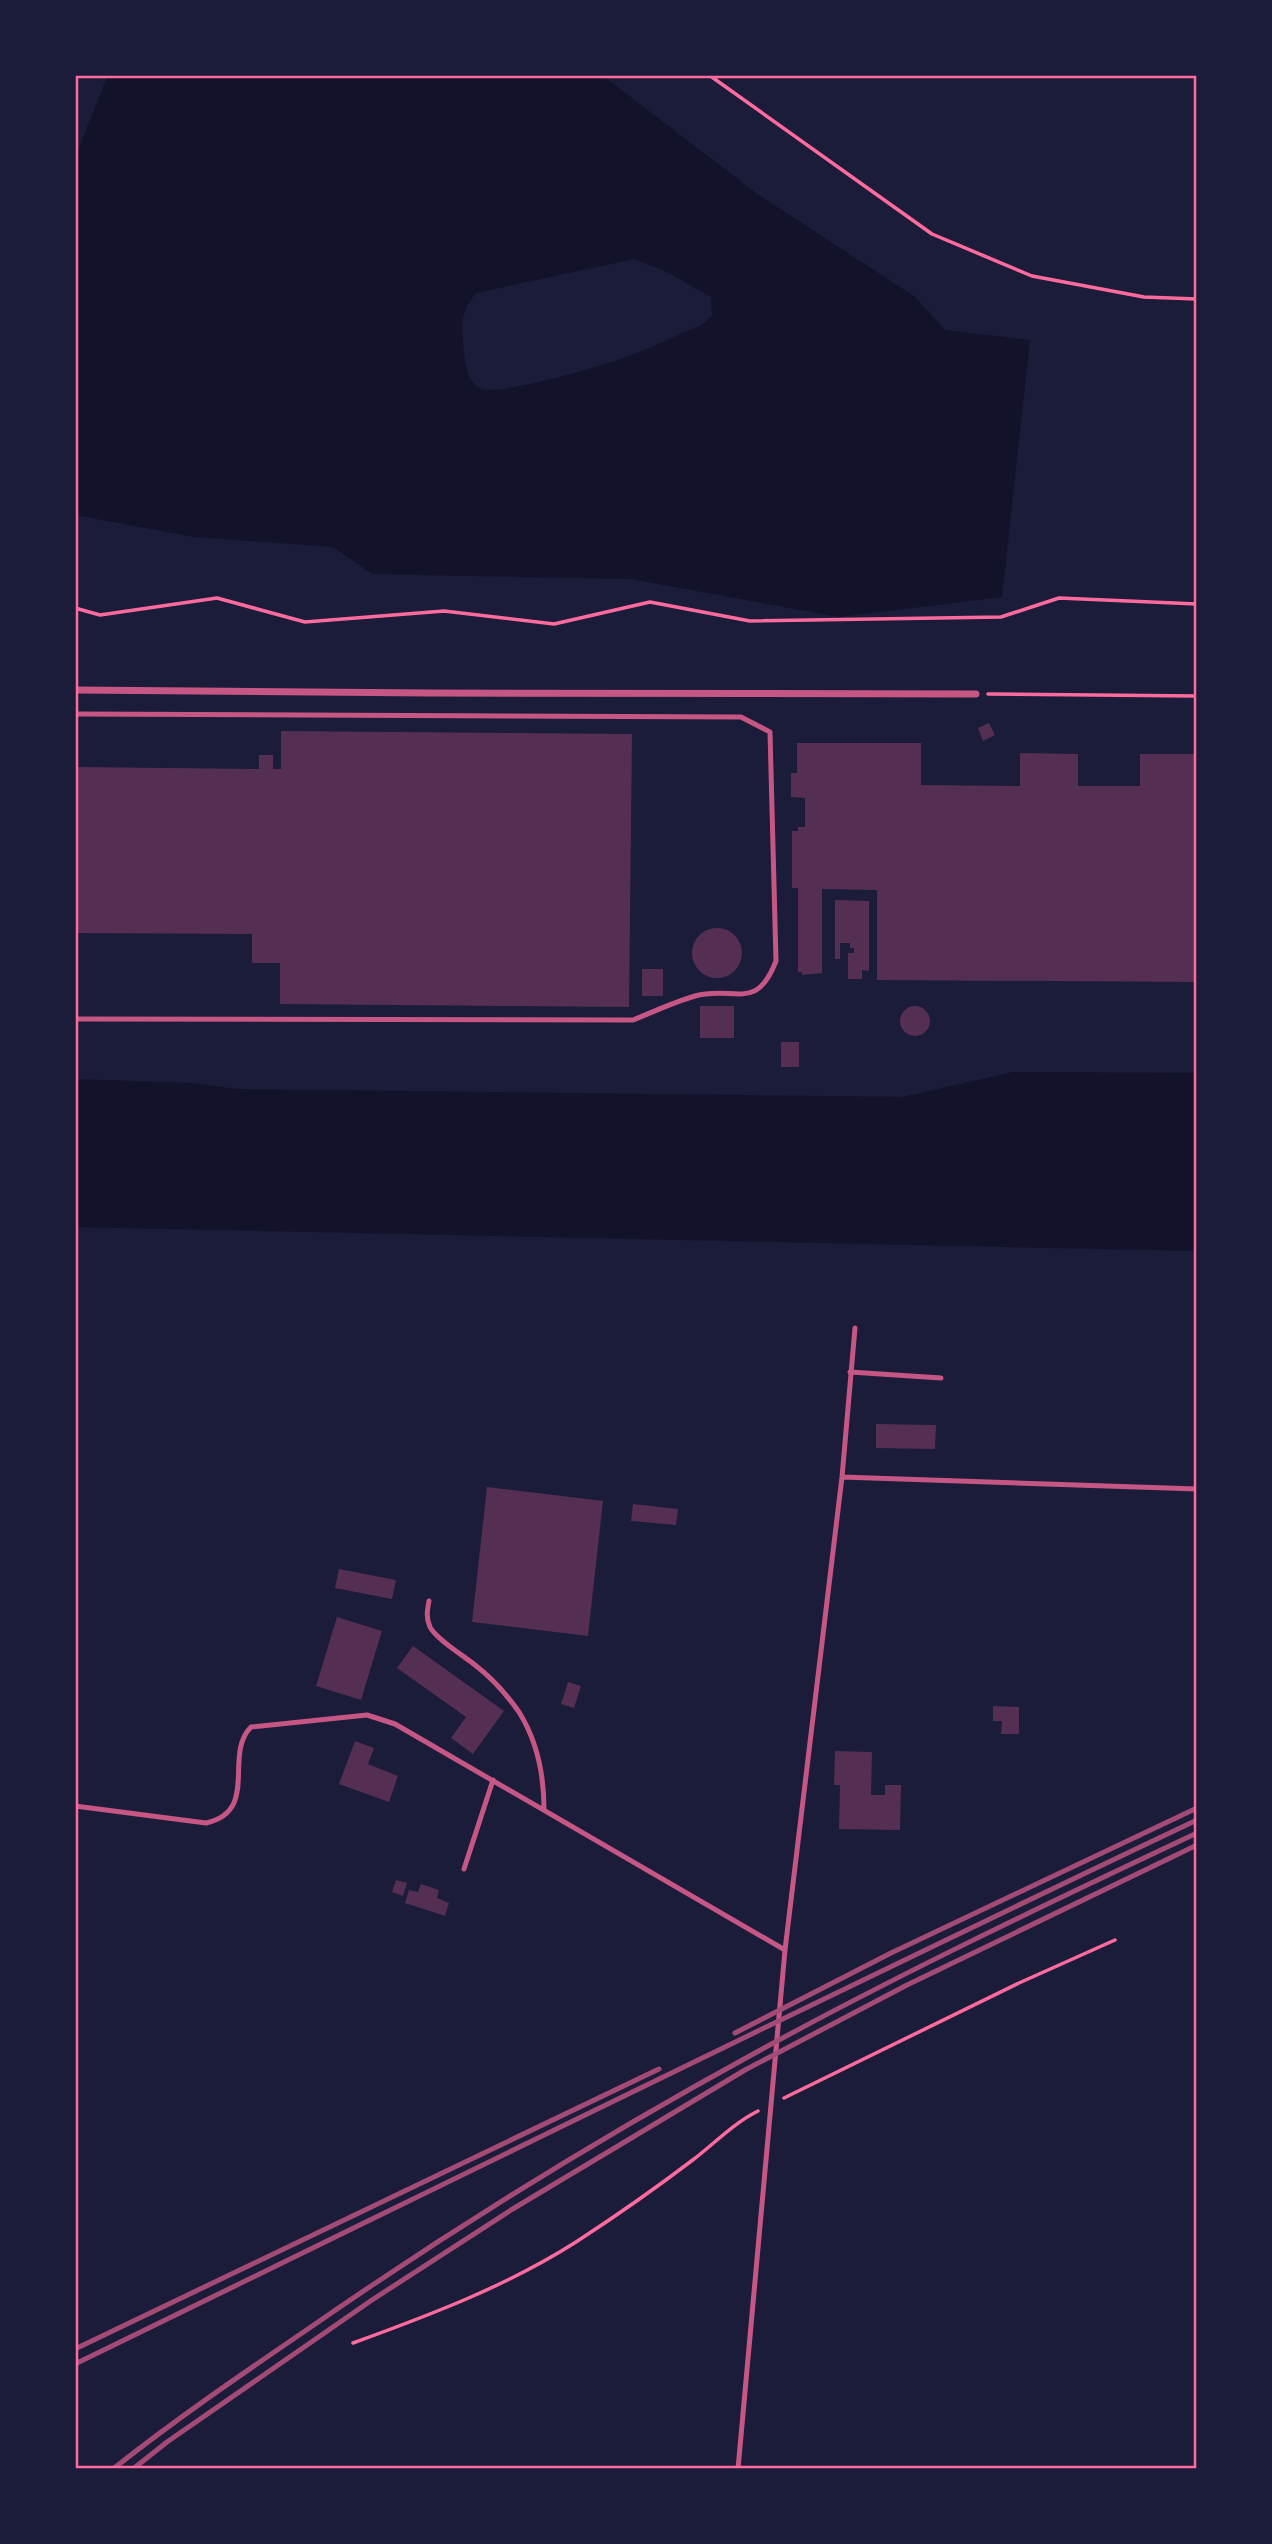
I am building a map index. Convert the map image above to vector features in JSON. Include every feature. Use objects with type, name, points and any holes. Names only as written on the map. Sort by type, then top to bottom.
[{"type":"street","points":[[75,690],[976,694]]},
{"type":"lane","points":[[75,714],[741,717],[771,732],[776,961],[770,977],[758,990],[743,994],[697,995],[633,1020],[75,1019]]},
{"type":"lane","points":[[738,2469],[785,1950],[842,1477],[855,1328]]},
{"type":"lane","points":[[850,1372],[941,1378]]},
{"type":"lane","points":[[842,1477],[1197,1489]]},
{"type":"lane","points":[[429,1601],[427,1616],[431,1630],[478,1667],[519,1712],[535,1744],[544,1793],[544,1809]]},
{"type":"lane","points":[[75,1806],[206,1823],[220,1820],[230,1811],[236,1798],[241,1744],[245,1733],[251,1727],[367,1715],[395,1724],[785,1950]]},
{"type":"lane","points":[[464,1869],[494,1780]]},
{"type":"path","points":[[709,75],[932,234],[1032,276],[1144,297],[1197,299]]},
{"type":"path","points":[[75,608],[100,615],[217,598],[305,622],[444,611],[554,624],[650,602],[750,621],[1001,617],[1059,598],[1197,604]]},
{"type":"path","points":[[976,694],[1197,696]]},
{"type":"path","points":[[353,2343],[420,2319],[506,2282],[564,2249],[696,2158],[741,2119],[861,2059],[1115,1940]]},
{"type":"shaded area","points":[[108,75],[602,75],[756,193],[915,297],[945,330],[1030,340],[1002,597],[839,617],[631,579],[372,574],[333,547],[194,537],[75,515],[75,157]],"holes":[[[634,259],[667,272],[711,297],[712,315],[702,325],[628,356],[548,380],[492,390],[482,389],[470,379],[464,353],[462,321],[466,308],[476,293]]]},
{"type":"shaded area","points":[[1013,1072],[1197,1073],[1197,1251],[75,1227],[75,1079],[191,1083],[237,1089],[903,1097]]},
{"type":"building","points":[[989,723],[995,735],[983,741],[978,728]]},
{"type":"building","points":[[281,731],[632,734],[629,1007],[280,1004],[280,963],[252,963],[252,934],[75,933],[75,767],[259,769],[259,755],[273,755],[273,769],[281,769]]},
{"type":"building","points":[[797,743],[921,743],[921,785],[1020,786],[1020,753],[1078,754],[1078,786],[1140,786],[1140,754],[1197,754],[1197,982],[877,980],[877,890],[822,889],[822,973],[802,975],[802,972],[798,972],[798,888],[792,888],[792,831],[805,827],[805,798],[791,797],[791,773],[797,773]]},
{"type":"building","points":[[835,900],[869,901],[869,971],[862,970],[862,979],[848,979],[848,953],[854,953],[850,943],[840,943],[840,959],[835,959]]},
{"type":"building","points":[[717,928],[735,935],[742,953],[735,971],[717,978],[699,971],[692,953],[699,935]]},
{"type":"building","points":[[642,969],[663,969],[663,996],[642,996]]},
{"type":"building","points":[[700,1006],[734,1006],[734,1038],[700,1038]]},
{"type":"building","points":[[915,1006],[921,1007],[929,1015],[929,1027],[921,1035],[915,1036],[909,1035],[901,1027],[900,1021],[901,1015],[909,1007]]},
{"type":"building","points":[[781,1042],[799,1042],[799,1067],[781,1067]]},
{"type":"building","points":[[876,1424],[936,1425],[935,1449],[876,1448]]},
{"type":"building","points":[[487,1487],[603,1501],[588,1636],[472,1622]]},
{"type":"building","points":[[633,1504],[678,1509],[676,1525],[631,1521]]},
{"type":"building","points":[[339,1569],[396,1580],[392,1599],[335,1588]]},
{"type":"building","points":[[337,1617],[382,1631],[361,1700],[316,1686]]},
{"type":"building","points":[[413,1646],[504,1711],[473,1754],[451,1738],[466,1717],[397,1668]]},
{"type":"building","points":[[568,1682],[581,1686],[574,1708],[561,1704]]},
{"type":"building","points":[[993,1706],[1019,1707],[1019,1734],[1001,1734],[1002,1721],[993,1721]]},
{"type":"building","points":[[355,1741],[374,1748],[368,1764],[398,1776],[389,1802],[339,1784]]},
{"type":"building","points":[[835,1751],[872,1752],[871,1795],[885,1795],[885,1785],[901,1785],[900,1830],[839,1829],[840,1785],[834,1785]]},
{"type":"building","points":[[396,1880],[407,1883],[403,1896],[392,1892]]},
{"type":"building","points":[[421,1884],[439,1890],[437,1898],[449,1903],[445,1916],[405,1903],[409,1890],[418,1892]]},
{"type":"railway","points":[[735,2033],[891,1953],[1197,1808]]},
{"type":"railway","points":[[75,2364],[775,2022],[1197,1820]]},
{"type":"railway","points":[[113,2469],[209,2397],[362,2292],[472,2220],[640,2118],[864,1995],[1197,1833]]},
{"type":"railway","points":[[133,2469],[167,2442],[372,2300],[511,2210],[745,2070],[907,1985],[1197,1845]]},
{"type":"railway","points":[[75,2349],[659,2069]]}]
